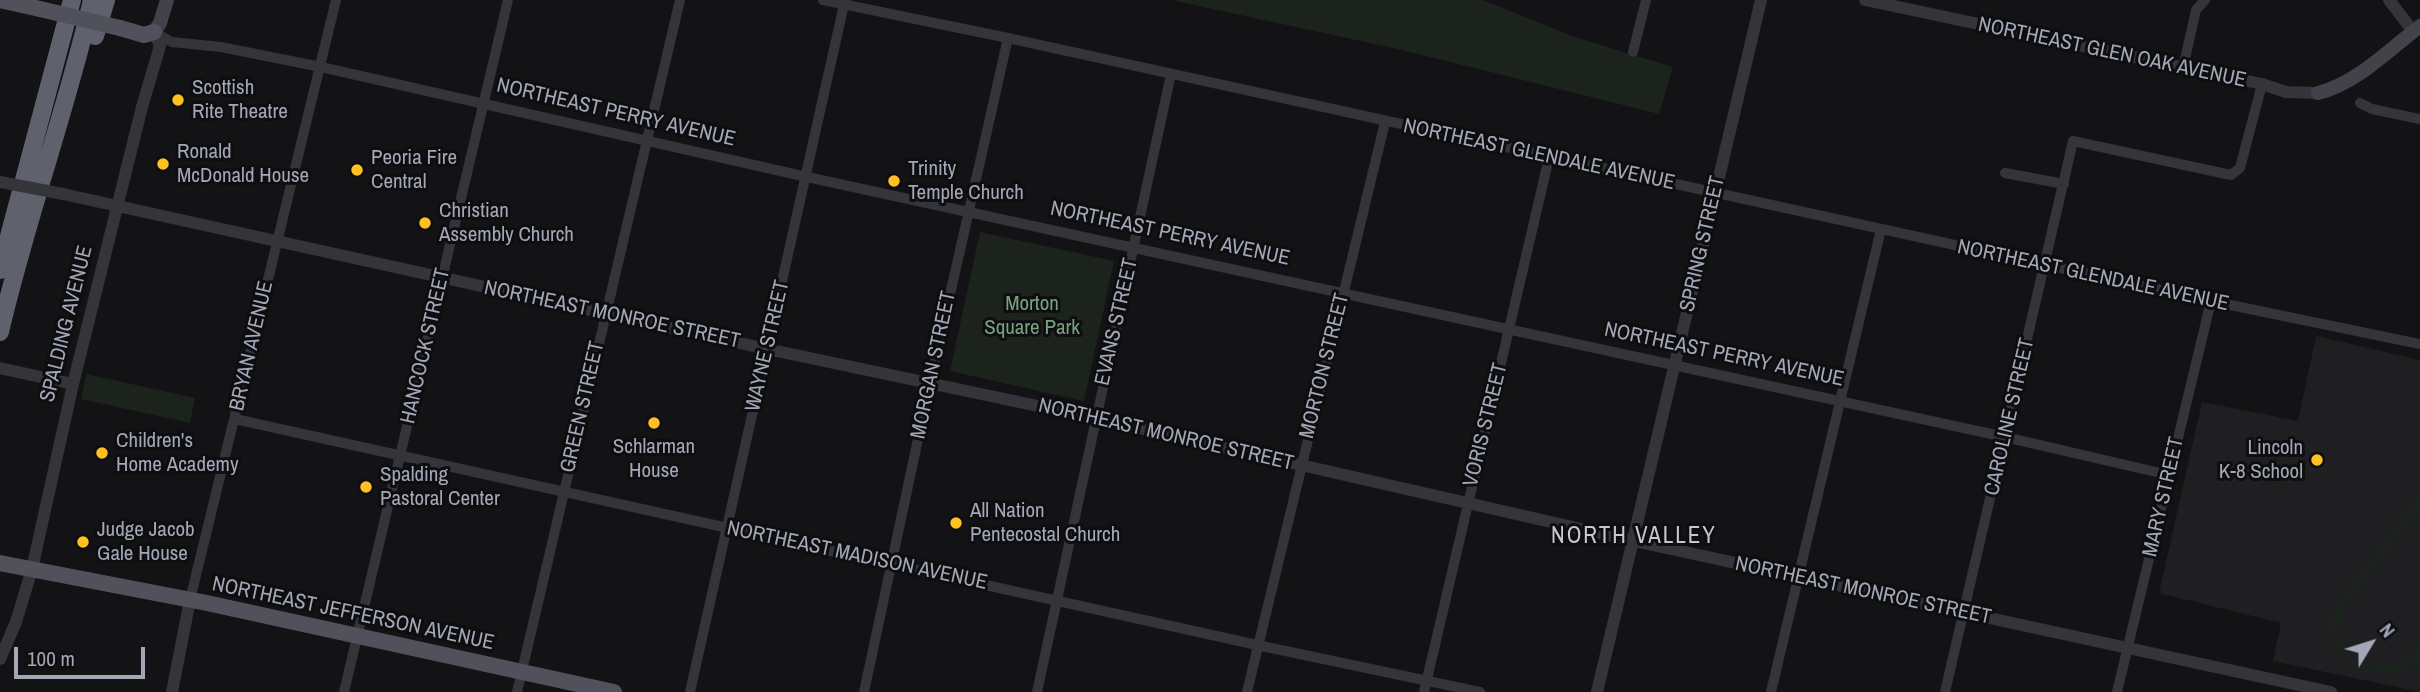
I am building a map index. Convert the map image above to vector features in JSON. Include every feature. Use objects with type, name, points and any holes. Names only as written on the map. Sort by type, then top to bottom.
[{"type":"highway","points":[[0,270],[54,73],[70,0]]},
{"type":"highway","points":[[0,332],[77,65],[92,0]]},
{"type":"highway","points":[[77,65],[92,46],[106,0]]},
{"type":"main road","name":"NORTHEAST PERRY AVENUE","points":[[0,0],[144,35],[154,32]]},
{"type":"main road","name":"SPALDING AVENUE","points":[[154,32],[160,23],[167,0]]},
{"type":"main road","points":[[2318,93],[2348,80],[2418,33]]},
{"type":"main road","name":"NORTHEAST JEFFERSON AVENUE","points":[[0,563],[357,635],[614,692]]},
{"type":"street","name":"BRYAN AVENUE","points":[[172,692],[190,600],[336,0]]},
{"type":"street","name":"HANCOCK STREET","points":[[344,692],[508,0]]},
{"type":"street","name":"GREEN STREET","points":[[517,692],[680,0]]},
{"type":"street","name":"NORTHEAST GLENDALE AVENUE","points":[[823,0],[845,2],[2046,266],[2420,344]]},
{"type":"street","points":[[1633,52],[1646,0]]},
{"type":"street","name":"SPRING STREET","points":[[1597,692],[1761,0]]},
{"type":"street","name":"NORTHEAST GLEN OAK AVENUE","points":[[1865,0],[2298,93],[2318,93]]},
{"type":"street","points":[[2182,68],[2196,10],[2205,0]]},
{"type":"street","points":[[2389,0],[2418,33]]},
{"type":"street","name":"WAYNE STREET","points":[[690,692],[845,2]]},
{"type":"street","name":"NORTHEAST PERRY AVENUE","points":[[154,32],[172,42],[221,47],[321,67],[807,177],[2169,475]]},
{"type":"street","name":"SPALDING AVENUE","points":[[0,659],[16,622],[32,569],[73,384],[142,107],[160,46],[154,32]]},
{"type":"street","name":"MORGAN STREET","points":[[864,692],[1008,38]]},
{"type":"street","name":"EVANS STREET","points":[[1037,692],[1171,74]]},
{"type":"street","name":"CAROLINE STREET","points":[[1945,692],[2073,141],[2231,174],[2240,168],[2262,85]]},
{"type":"street","points":[[2360,103],[2372,109],[2420,119]]},
{"type":"street","name":"MORTON STREET","points":[[1247,692],[1385,122]]},
{"type":"street","name":"VORIS STREET","points":[[1423,692],[1549,158]]},
{"type":"street","points":[[2005,173],[2064,184]]},
{"type":"street","name":"NORTHEAST MONROE STREET","points":[[0,182],[1095,418],[1634,541],[2128,648],[2292,688],[2331,692]]},
{"type":"street","points":[[1771,692],[1881,229]]},
{"type":"street","name":"MARY STREET","points":[[2117,692],[2211,301]]},
{"type":"street","points":[[0,368],[73,384]]},
{"type":"street","name":"NORTHEAST MADISON AVENUE","points":[[235,419],[1480,692]]},
{"type":"shaded area","points":[[2316,336],[2420,360],[2420,692],[2273,661],[2281,623],[2159,593],[2202,402],[2298,421]]},
{"type":"green space","points":[[1171,0],[1483,0],[1575,37],[1673,67],[1659,114],[1398,49]]},
{"type":"green space","name":"Morton Square Park","points":[[980,232],[1114,261],[1084,401],[950,371]]},
{"type":"green space","points":[[86,374],[195,398],[190,423],[81,399]]},
{"type":"green space","points":[[2420,494],[2420,508],[2348,602],[2340,620],[2340,636],[2346,650],[2357,660],[2371,665],[2387,666],[2404,660],[2420,647],[2420,661],[2402,669],[2384,672],[2366,669],[2339,650],[2332,635],[2332,617],[2341,597]]},
{"type":"place","name":"Scottish Rite Theatre","points":[[178,100]]},
{"type":"place","name":"Ronald McDonald House","points":[[163,164]]},
{"type":"place","name":"Peoria Fire Central","points":[[357,170]]},
{"type":"place","name":"Trinity Temple Church","points":[[894,181]]},
{"type":"place","name":"Christian Assembly Church","points":[[425,223]]},
{"type":"place","name":"Schlarman House","points":[[654,423]]},
{"type":"place","name":"Children's Home Academy","points":[[102,453]]},
{"type":"place","name":"Lincoln K-8 School","points":[[2317,460]]},
{"type":"place","name":"Spalding Pastoral Center","points":[[366,487]]},
{"type":"place","name":"All Nation Pentecostal Church","points":[[956,523]]},
{"type":"place","name":"Judge Jacob Gale House","points":[[83,542]]},
{"type":"district","name":"NORTH VALLEY","points":[[1634,537]]}]
